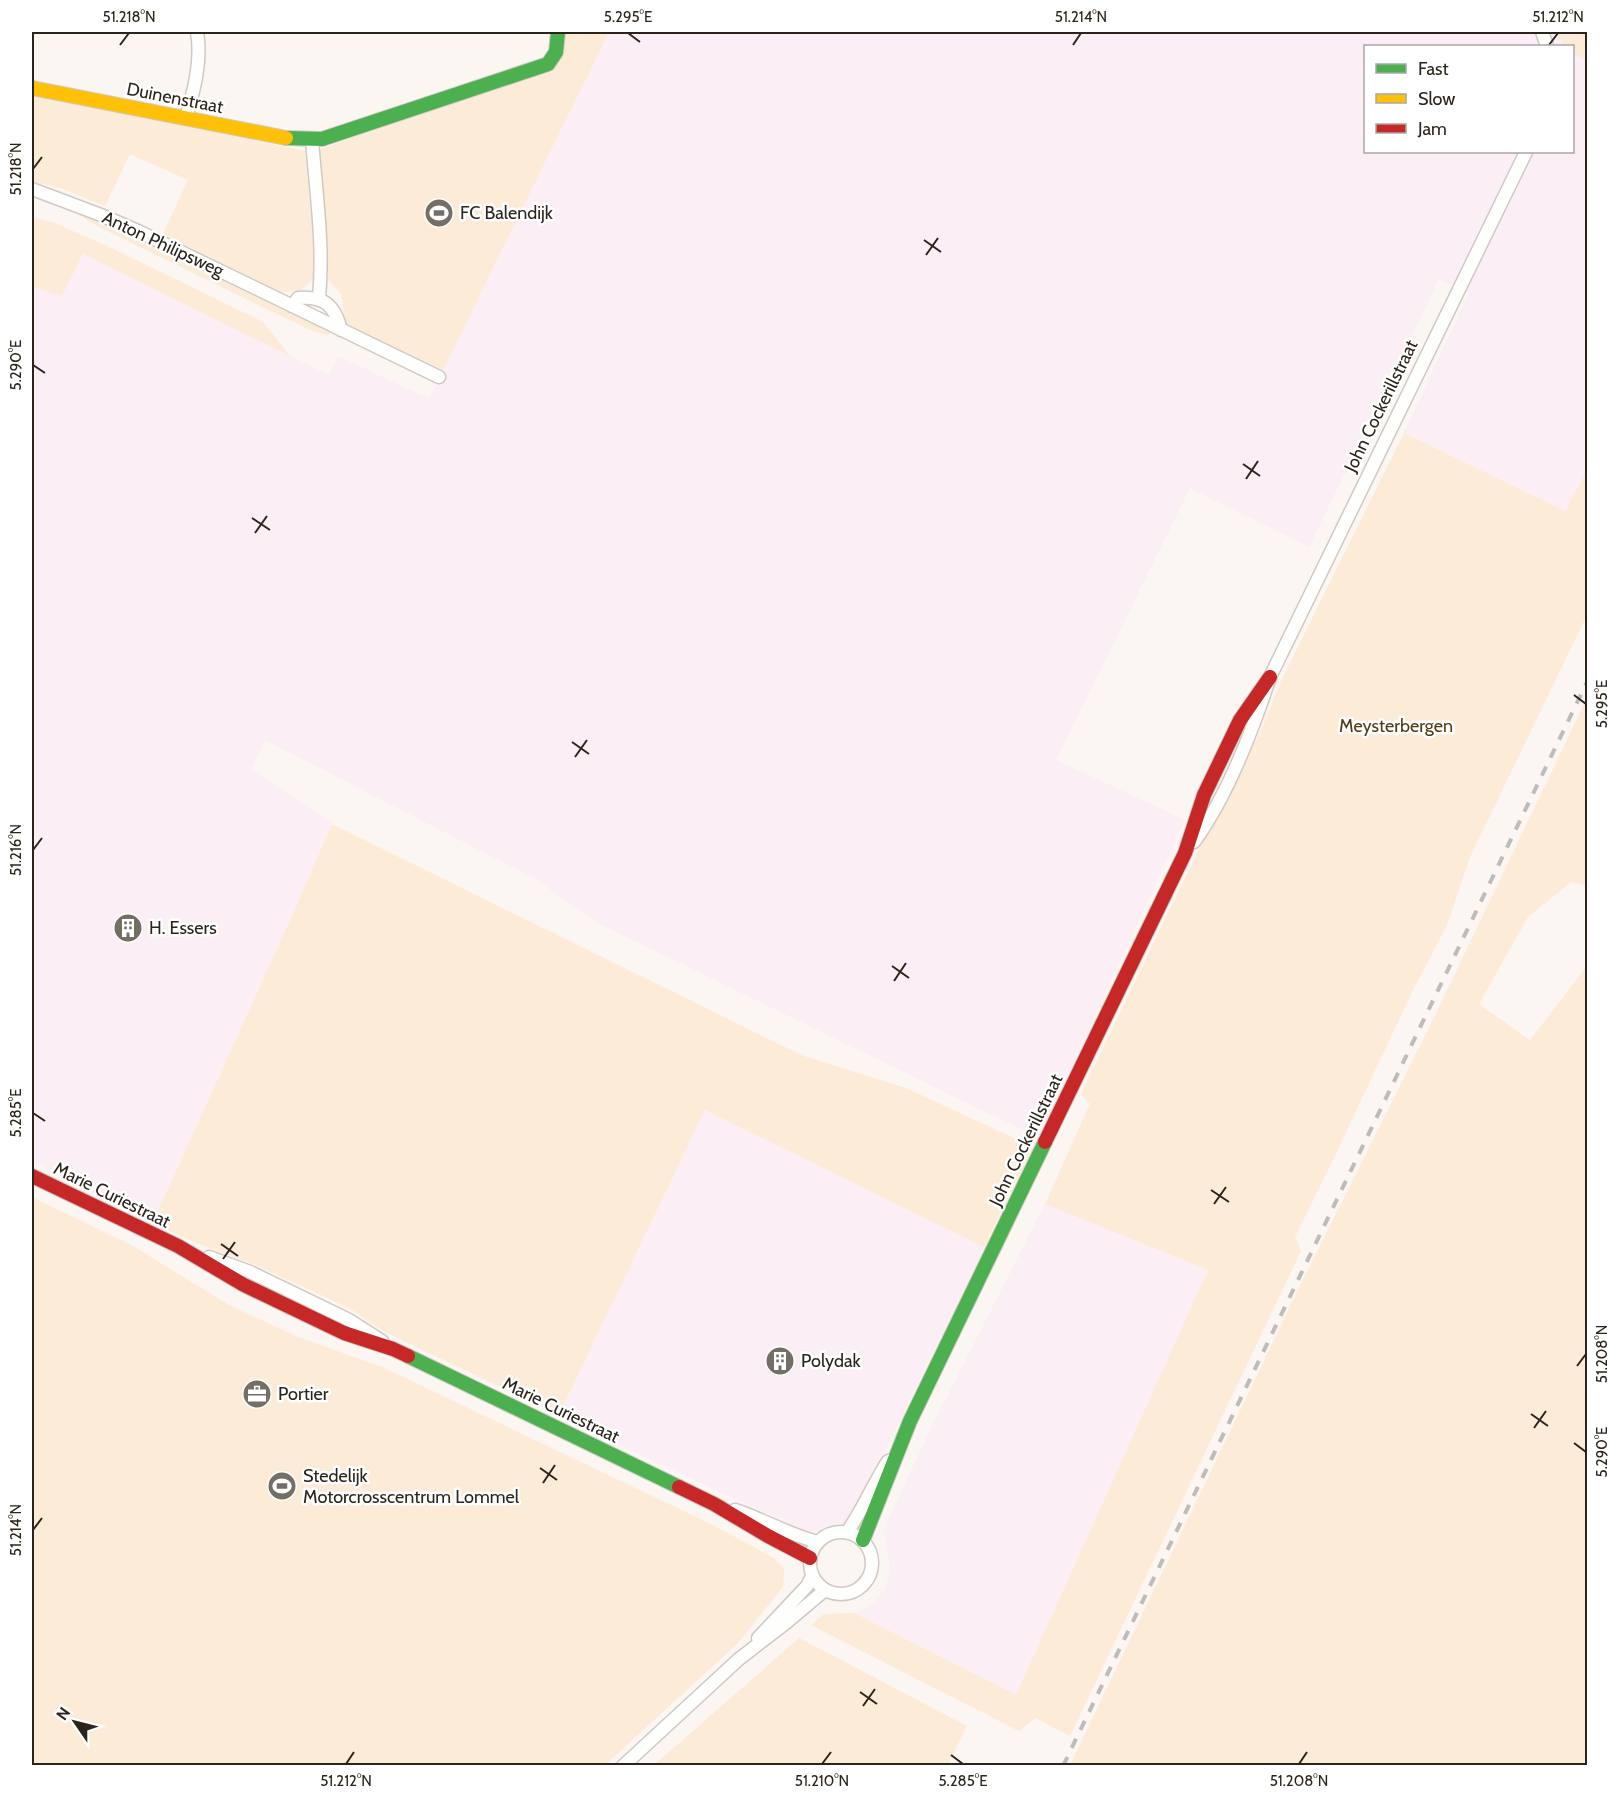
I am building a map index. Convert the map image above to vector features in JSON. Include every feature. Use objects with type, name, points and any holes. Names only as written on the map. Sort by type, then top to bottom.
[{"type":"street","points":[[186,118],[198,65],[197,32]]},
{"type":"street","name":"Duinenstraat","points":[[32,88],[280,137],[322,139],[548,64],[556,52],[558,32]]},
{"type":"street","points":[[312,140],[321,278],[319,298]]},
{"type":"street","name":"John Cockerillstraat","points":[[847,1532],[900,1443],[1185,854],[1204,795],[1240,720],[1270,677],[1526,153]]},
{"type":"street","name":"Anton Philipsweg","points":[[32,189],[62,199],[130,228],[439,377]]},
{"type":"street","points":[[292,306],[298,298],[319,298],[335,313],[341,330]]},
{"type":"street","name":"Marie Curiestraat","points":[[32,1176],[178,1246],[244,1285],[344,1333],[393,1349],[714,1503],[810,1558]]},
{"type":"street","name":"John Cockerillstraat","points":[[863,1540],[900,1443]]},
{"type":"street","points":[[714,1503],[751,1515],[804,1539],[818,1542]]},
{"type":"street","points":[[836,1532],[847,1532],[863,1540],[869,1548],[872,1568],[863,1586],[854,1592],[834,1594],[817,1584],[812,1576],[810,1558],[818,1542],[826,1535],[836,1532]]},
{"type":"street","points":[[622,1766],[739,1659],[807,1586],[812,1576]]},
{"type":"street","points":[[739,1659],[825,1590]]},
{"type":"shaded area","points":[[609,32],[1554,32],[1564,45],[1364,45],[1364,153],[1574,153],[1574,54],[1587,61],[1587,470],[1565,511],[1404,433],[1469,293],[1439,279],[1309,547],[1190,488],[1056,760],[1185,820],[1039,1138],[598,923],[534,878],[265,740],[251,769],[332,824],[152,1224],[32,1161],[32,287],[62,296],[83,254],[329,375],[338,356],[429,399]]},
{"type":"shaded area","points":[[705,1110],[984,1247],[894,1433],[847,1521],[830,1530],[805,1532],[559,1416]]},
{"type":"shaded area","points":[[1045,1204],[1208,1270],[1016,1696],[854,1613],[870,1607],[885,1589],[890,1572],[884,1533],[888,1520],[929,1432]]},
{"type":"green space","points":[[563,32],[609,32],[443,370],[346,324],[341,294],[328,280],[316,151],[551,69]]},
{"type":"green space","points":[[1554,32],[1587,32],[1587,61],[1574,54],[1574,45],[1564,45]]},
{"type":"green space","points":[[32,95],[305,151],[314,278],[300,291],[281,292],[163,234],[188,180],[130,154],[105,206],[63,189],[32,181]]},
{"type":"green space","points":[[85,214],[332,331],[328,336],[308,329],[101,228],[83,218]]},
{"type":"green space","points":[[32,217],[52,222],[105,245],[263,322],[290,356],[83,254],[62,296],[32,287]]},
{"type":"green space","name":"Meysterbergen","points":[[1404,433],[1565,511],[1587,470],[1587,615],[1470,857],[1447,925],[1413,990],[1295,1237],[1301,1251],[1070,1736],[1036,1718],[1019,1731],[811,1625],[824,1614],[854,1613],[1016,1695],[1208,1270],[1045,1204],[1090,1104],[1081,1094],[1199,849],[1218,818],[1262,728],[1281,681]]},
{"type":"green space","points":[[1587,698],[1587,886],[1571,882],[1528,917],[1479,1004],[1530,1040],[1587,966],[1587,1765],[1070,1765],[1295,1296],[1430,1026]]},
{"type":"green space","points":[[332,824],[801,1055],[906,1088],[1033,1147],[984,1247],[705,1110],[559,1415],[383,1331],[349,1308],[253,1264],[152,1224]]},
{"type":"green space","name":"Stedelijk Motorcrosscentrum Lommel","points":[[32,1197],[133,1246],[229,1305],[298,1337],[382,1367],[711,1524],[774,1558],[784,1569],[783,1587],[737,1644],[605,1765],[32,1765]]},
{"type":"green space","points":[[799,1638],[967,1726],[948,1765],[654,1765]]},
{"type":"railway","points":[[1063,1766],[1588,680]]},
{"type":"traffic: fast","points":[[286,138],[322,139],[548,64],[556,52],[558,32]]},
{"type":"traffic: fast","points":[[863,1540],[910,1421],[1045,1142]]},
{"type":"traffic: fast","points":[[408,1356],[679,1487]]},
{"type":"traffic: slow","points":[[32,88],[286,138]]},
{"type":"traffic: jam","points":[[1045,1142],[1185,853],[1204,795],[1240,720],[1270,677]]},
{"type":"traffic: jam","points":[[32,1176],[178,1246],[244,1285],[344,1333],[408,1356]]},
{"type":"traffic: jam","points":[[679,1487],[810,1558]]},
{"type":"place","name":"FC Balendijk","points":[[439,213]]},
{"type":"place","name":"H. Essers","points":[[128,928]]},
{"type":"place","name":"Polydak","points":[[780,1361]]},
{"type":"place","name":"Portier","points":[[257,1394]]},
{"type":"place","name":"Stedelijk Motorcrosscentrum Lommel","points":[[282,1486]]}]
